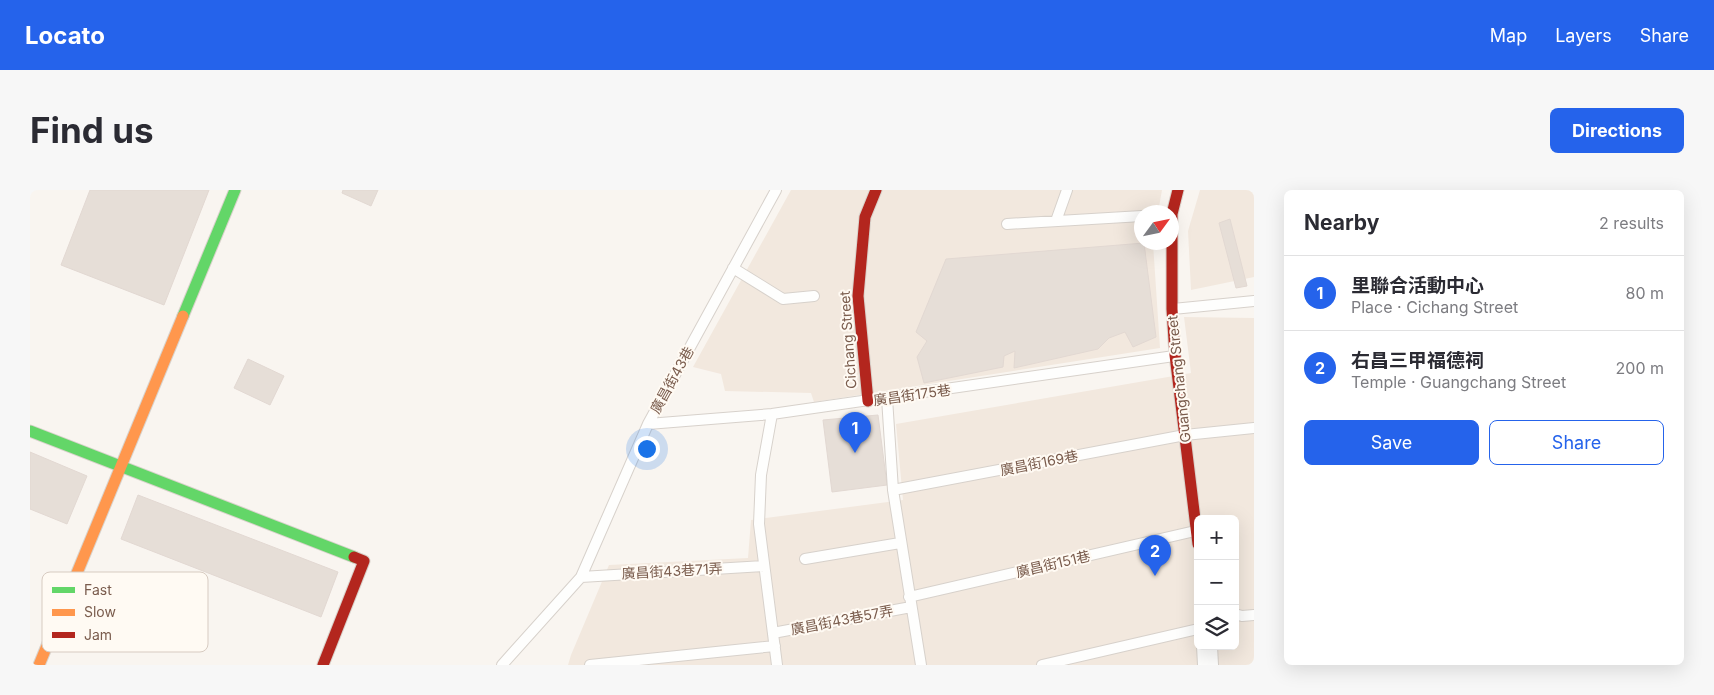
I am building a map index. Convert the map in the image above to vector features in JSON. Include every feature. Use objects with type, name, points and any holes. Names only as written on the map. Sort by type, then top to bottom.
[{"type":"street","points":[[78,572],[235,190]]},
{"type":"street","name":"Cichang Street","points":[[868,401],[858,296],[864,216],[876,190]]},
{"type":"street","name":"Guangchang Street","points":[[1174,205],[1178,190]]},
{"type":"street","name":"Guangchang Street","points":[[1172,250],[1172,309],[1175,355],[1194,515]]},
{"type":"street","points":[[30,431],[364,561],[323,665]]},
{"type":"street","points":[[1207,650],[1208,665]]},
{"type":"street","points":[[39,665],[44,652]]},
{"type":"lane","name":"廣昌街43巷","points":[[502,665],[581,577],[648,424],[776,190]]},
{"type":"lane","points":[[1056,221],[1067,190]]},
{"type":"lane","points":[[1007,224],[1134,216]]},
{"type":"lane","points":[[733,268],[783,299],[814,296]]},
{"type":"lane","points":[[1172,309],[1254,301]]},
{"type":"lane","name":"廣昌街175巷","points":[[648,424],[772,414],[1175,355]]},
{"type":"lane","points":[[887,398],[893,490],[921,665]]},
{"type":"lane","points":[[772,414],[761,475],[760,524],[777,665]]},
{"type":"lane","name":"廣昌街169巷","points":[[893,490],[1185,436],[1254,428]]},
{"type":"lane","name":"廣昌街151巷","points":[[910,602],[1194,531]]},
{"type":"lane","points":[[805,559],[900,543]]},
{"type":"lane","name":"廣昌街43巷71弄","points":[[581,577],[764,566]]},
{"type":"lane","name":"廣昌街43巷57弄","points":[[773,633],[910,602]]},
{"type":"lane","points":[[1239,615],[1254,615]]},
{"type":"lane","points":[[1042,665],[1194,630]]},
{"type":"lane","name":"廣昌街43巷57弄","points":[[590,665],[775,646]]},
{"type":"shaded area","points":[[791,190],[1162,190],[1159,205],[1134,205],[1134,250],[1153,250],[1160,348],[814,402],[811,393],[725,391],[721,374],[693,367]]},
{"type":"shaded area","points":[[1200,190],[1254,190],[1254,277],[1191,290],[1188,231]]},
{"type":"shaded area","points":[[1184,317],[1254,318],[1254,665],[568,665],[609,565],[748,558],[751,520],[903,500],[896,424],[1191,373]]},
{"type":"building","points":[[90,190],[209,190],[164,305],[61,265]]},
{"type":"building","points":[[343,190],[378,190],[371,206],[342,193]]},
{"type":"building","points":[[1230,219],[1247,286],[1236,288],[1219,223]]},
{"type":"building","points":[[1134,244],[1134,250],[1145,250],[1156,337],[1133,347],[1125,332],[1109,338],[1098,349],[1014,368],[1015,351],[1004,356],[1003,367],[924,383],[917,357],[927,341],[916,332],[946,259]]},
{"type":"building","points":[[248,359],[284,376],[270,405],[234,388]]},
{"type":"building","points":[[878,415],[887,485],[832,492],[823,420]]},
{"type":"building","points":[[30,452],[87,476],[67,524],[30,509]]},
{"type":"building","points":[[138,495],[338,572],[321,617],[121,539]]},
{"type":"traffic: fast","points":[[183,316],[235,190]]},
{"type":"traffic: fast","points":[[30,431],[354,557]]},
{"type":"traffic: slow","points":[[77,572],[183,316]]},
{"type":"traffic: slow","points":[[39,665],[44,652]]},
{"type":"traffic: jam","points":[[868,401],[858,296],[865,217],[876,190]]},
{"type":"traffic: jam","points":[[1178,190],[1172,214],[1172,309],[1175,355],[1194,515]]},
{"type":"traffic: jam","points":[[323,665],[364,561],[354,557]]},
{"type":"place","name":"里聯合活動中心","points":[[855,453]]},
{"type":"place","name":"右昌三甲福德祠","points":[[1155,576]]}]
